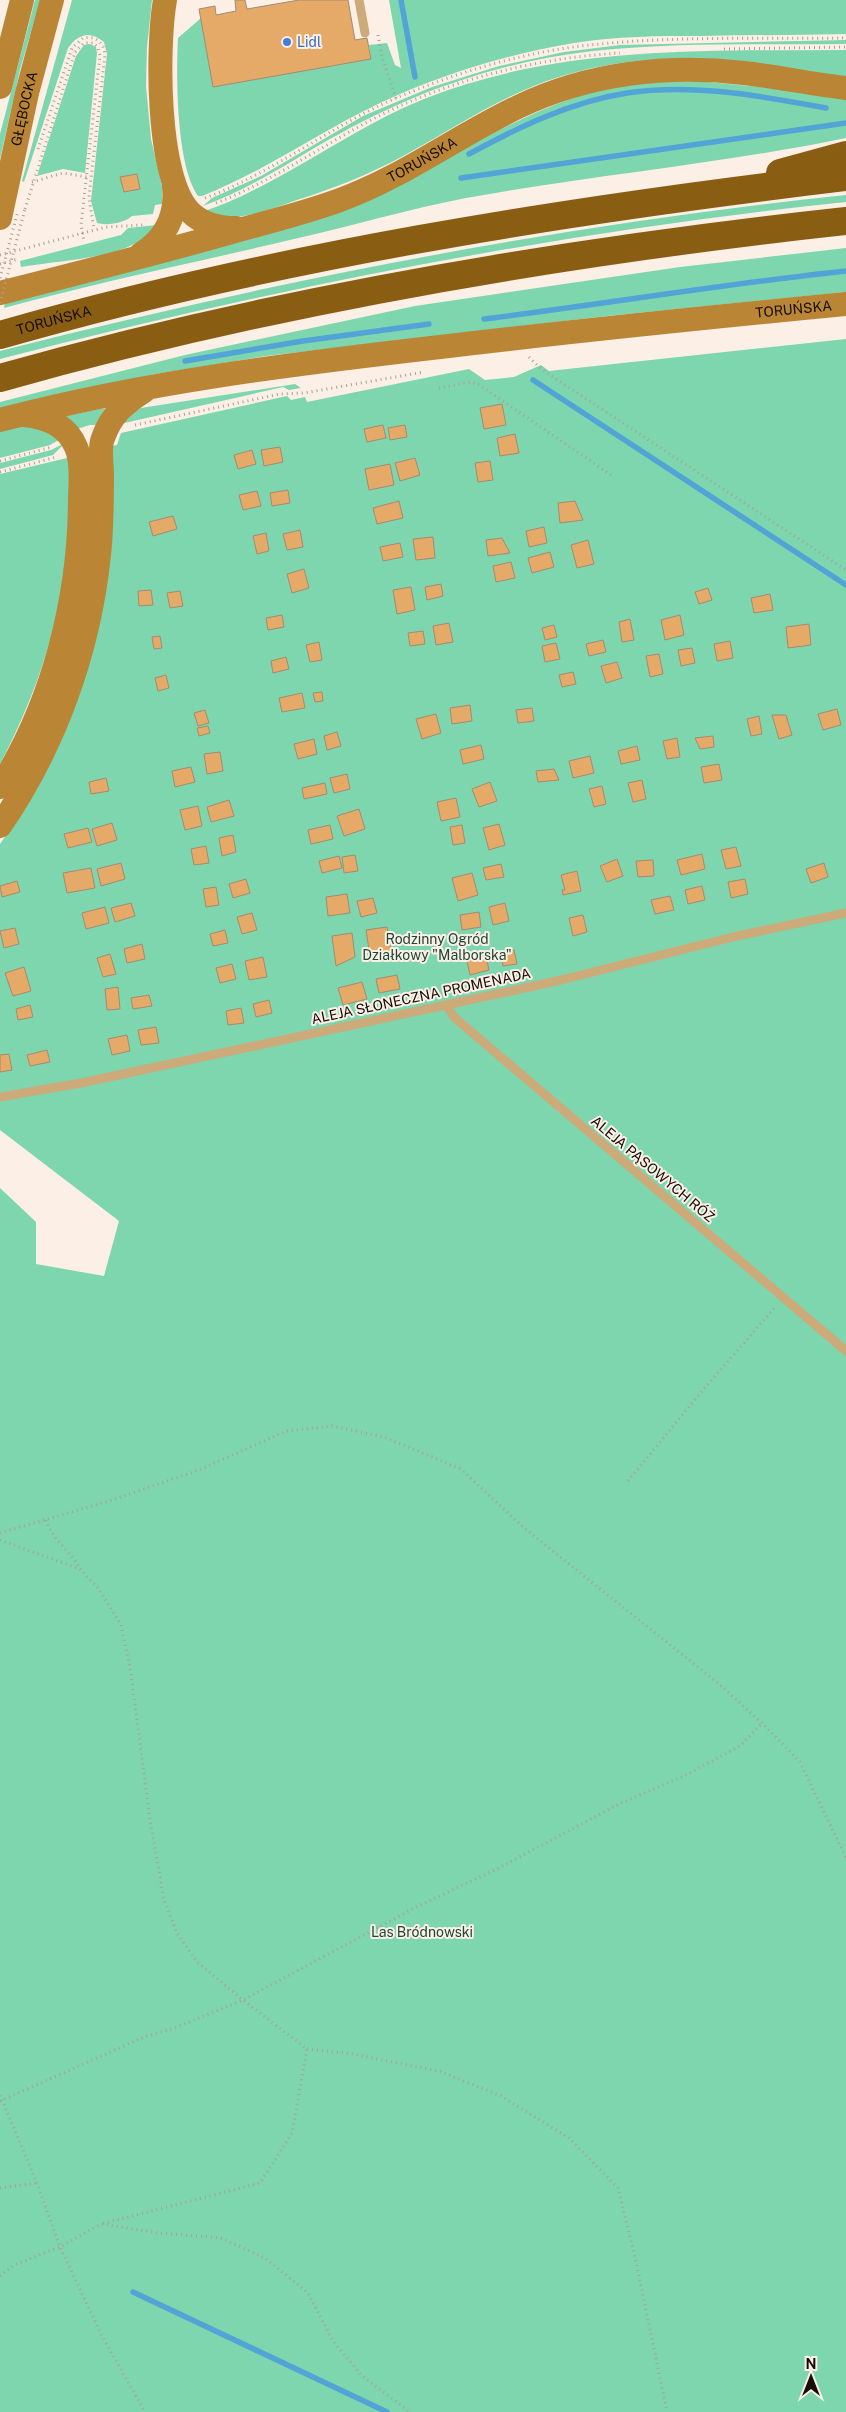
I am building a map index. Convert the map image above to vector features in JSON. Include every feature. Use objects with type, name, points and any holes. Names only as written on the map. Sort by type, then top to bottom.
[{"type":"highway","points":[[719,192],[819,160],[846,155]]},
{"type":"highway","name":"TORUŃSKA","points":[[0,335],[67,316],[290,264],[550,216],[719,192],[846,177]]},
{"type":"highway","points":[[0,378],[83,355],[283,309],[378,290],[556,259],[725,234],[846,221]]},
{"type":"street","name":"GŁĘBOCKA","points":[[0,87],[22,0]]},
{"type":"street","name":"GŁĘBOCKA","points":[[9,213],[28,93],[52,0]]},
{"type":"street","points":[[128,260],[154,245],[164,233],[171,218],[174,205],[174,187],[168,162],[162,113],[160,61],[165,0]]},
{"type":"street","name":"TORUŃSKA","points":[[0,293],[312,210],[371,187],[519,106],[566,88],[600,79],[654,71],[704,70],[743,73],[846,88]]},
{"type":"street","points":[[174,187],[184,206],[204,222],[230,228],[257,225]]},
{"type":"street","name":"TORUŃSKA","points":[[10,417],[151,386],[266,367],[664,321],[846,304]]},
{"type":"street","points":[[0,826],[47,745],[61,711],[81,648],[99,555],[102,439],[113,416],[125,404],[151,386]]},
{"type":"street","points":[[0,787],[28,736],[56,662],[68,615],[79,541],[80,460],[76,445],[51,420],[10,417]]},
{"type":"lane","points":[[359,0],[365,33]]},
{"type":"lane","name":"ALEJA SŁONECZNA PROMENADA","points":[[0,1097],[81,1083],[561,980],[737,936],[846,913]]},
{"type":"lane","name":"ALEJA PĄSOWYCH RÓŻ","points":[[446,1005],[455,1018],[846,1350]]},
{"type":"path","points":[[36,154],[70,50],[80,40],[89,37],[96,39],[102,45],[104,55],[89,196],[94,230]]},
{"type":"path","points":[[196,201],[262,172],[356,117],[396,98],[483,67],[529,55],[591,45],[654,40],[846,38]]},
{"type":"path","points":[[0,303],[32,182],[75,52],[81,45],[89,42],[97,46],[100,55],[82,233],[84,241]]},
{"type":"path","points":[[381,51],[396,98]]},
{"type":"path","points":[[32,182],[63,173],[87,177]]},
{"type":"path","points":[[0,278],[9,213]]},
{"type":"path","points":[[0,255],[94,230],[114,226],[143,225],[171,218]]},
{"type":"path","points":[[0,264],[18,259]]},
{"type":"path","points":[[520,356],[535,354]]},
{"type":"path","points":[[528,355],[541,369],[846,570]]},
{"type":"path","points":[[133,426],[280,394],[304,393],[431,370]]},
{"type":"path","points":[[439,388],[470,382],[478,384],[611,475]]},
{"type":"path","points":[[0,461],[57,444]]},
{"type":"path","points":[[0,472],[58,457],[62,453]]},
{"type":"path","points":[[628,1481],[703,1390],[784,1298]]},
{"type":"path","points":[[0,1533],[109,1501],[199,1470],[286,1431],[332,1426],[384,1437],[461,1469],[524,1528],[719,1684],[762,1723],[800,1762],[846,1858]]},
{"type":"path","points":[[46,1520],[50,1531],[72,1555],[80,1569],[98,1589],[121,1625],[131,1673],[149,1813],[164,1900],[178,1933],[198,1962],[243,2000],[307,2049],[352,2054],[439,2071],[501,2096],[569,2138],[618,2188],[667,2412]]},
{"type":"path","points":[[0,1540],[80,1569]]},
{"type":"path","points":[[1,2100],[144,2037],[172,2029],[243,2000],[416,1907],[497,1869],[619,1804],[694,1771],[740,1746],[762,1723]]},
{"type":"path","points":[[0,2276],[14,2265],[60,2248],[101,2224],[260,2183],[292,2133],[307,2049]]},
{"type":"path","points":[[0,2095],[37,2183],[60,2248],[102,2336],[145,2412]]},
{"type":"path","points":[[0,2188],[37,2183]]},
{"type":"path","points":[[101,2224],[160,2233],[221,2238],[265,2258],[308,2293],[333,2341],[362,2376],[410,2412]]},
{"type":"green space","points":[[35,0],[40,0],[20,70],[0,159],[0,134]]},
{"type":"green space","points":[[72,0],[152,0],[147,47],[146,86],[151,139],[162,186],[162,204],[155,205],[153,214],[132,216],[116,223],[97,223],[91,201],[107,54],[104,42],[94,36],[84,35],[76,39],[68,48],[24,182],[22,181]]},
{"type":"green space","points":[[389,0],[846,0],[846,34],[622,38],[574,43],[507,57],[442,77],[400,94],[350,118],[252,173],[202,196],[198,196],[185,164],[181,142],[177,74],[178,38],[201,18],[371,59],[369,45],[387,43],[395,65],[401,68]]},
{"type":"green space","points":[[846,40],[846,44],[688,45],[625,48],[570,54],[523,63],[455,82],[411,99],[339,134],[247,187],[203,206],[212,198],[261,176],[363,116],[432,87],[499,66],[564,52],[620,45]]},
{"type":"green space","points":[[90,44],[96,47],[97,53],[85,173],[63,169],[37,176],[76,56],[84,45]]},
{"type":"green space","points":[[738,50],[846,50],[846,77],[739,62],[669,59],[634,61],[562,76],[501,101],[392,162],[339,185],[274,208],[243,216],[231,217],[202,212],[231,201],[287,173],[396,112],[424,99],[475,81],[579,60],[632,55]]},
{"type":"green space","points":[[697,81],[773,88],[846,99],[846,138],[751,155],[466,198],[4,308],[5,302],[472,144],[536,113],[580,96],[626,85],[650,82]]},
{"type":"green space","points":[[846,195],[846,202],[632,229],[420,265],[209,308],[0,359],[0,351],[104,325],[314,278],[526,239],[632,222]]},
{"type":"green space","points":[[157,225],[140,241],[114,252],[21,267],[20,261],[121,235],[128,228]]},
{"type":"green space","points":[[846,248],[846,292],[607,316],[266,356],[156,374],[0,408],[0,402],[185,355],[415,306],[680,267]]},
{"type":"green space","points":[[846,339],[846,2412],[0,2412],[0,1188],[36,1222],[36,1264],[104,1276],[119,1221],[0,1130],[0,844],[16,821],[112,446],[117,445],[121,433],[287,396],[291,400],[305,397],[307,402],[469,369],[485,380],[514,377],[541,365],[549,371]]},
{"type":"green space","points":[[295,384],[301,388],[289,390],[283,387],[120,424],[127,415],[141,408]]},
{"type":"green space","points":[[105,408],[96,425],[77,429],[65,416]]},
{"type":"green space","points":[[31,424],[62,438],[50,445],[0,458],[0,430]]},
{"type":"green space","points":[[65,443],[53,455],[0,469],[0,463],[51,450]]},
{"type":"green space","points":[[67,458],[70,464],[70,524],[66,564],[55,623],[37,681],[14,737],[0,764],[0,474]]},
{"type":"building","name":"Lidl","points":[[235,0],[245,0],[247,9],[299,0],[348,0],[355,40],[367,38],[371,59],[213,87],[199,9],[215,6],[216,15],[236,11]]},
{"type":"building","points":[[137,174],[140,189],[124,192],[120,177]]},
{"type":"building","points":[[502,404],[506,425],[484,429],[480,408]]},
{"type":"building","points":[[383,425],[386,438],[367,442],[364,429]]},
{"type":"building","points":[[405,425],[407,437],[390,440],[388,428]]},
{"type":"building","points":[[515,434],[519,453],[500,456],[497,438]]},
{"type":"building","points":[[280,447],[283,462],[264,466],[261,450]]},
{"type":"building","points":[[252,450],[256,464],[238,469],[234,455]]},
{"type":"building","points":[[415,458],[420,475],[400,481],[395,463]]},
{"type":"building","points":[[490,461],[493,480],[478,482],[475,463]]},
{"type":"building","points":[[390,464],[394,485],[369,490],[365,469]]},
{"type":"building","points":[[288,490],[290,503],[272,506],[270,493]]},
{"type":"building","points":[[257,491],[261,506],[243,510],[239,495]]},
{"type":"building","points":[[399,501],[403,518],[377,524],[373,508]]},
{"type":"building","points":[[575,501],[583,520],[560,523],[558,503]]},
{"type":"building","points":[[173,516],[177,529],[153,536],[149,522]]},
{"type":"building","points":[[544,527],[547,543],[529,547],[526,531]]},
{"type":"building","points":[[300,530],[303,547],[287,550],[283,534]]},
{"type":"building","points":[[266,533],[269,551],[257,554],[253,536]]},
{"type":"building","points":[[433,537],[435,558],[416,560],[413,539]]},
{"type":"building","points":[[502,538],[510,553],[488,556],[486,540]]},
{"type":"building","points":[[588,540],[594,564],[577,568],[571,545]]},
{"type":"building","points":[[400,543],[403,557],[383,561],[380,547]]},
{"type":"building","points":[[550,552],[554,567],[532,573],[528,558]]},
{"type":"building","points":[[511,562],[515,578],[496,582],[493,566]]},
{"type":"building","points":[[304,569],[309,588],[292,593],[287,574]]},
{"type":"building","points":[[441,584],[443,596],[427,600],[425,587]]},
{"type":"building","points":[[411,587],[415,610],[397,614],[393,590]]},
{"type":"building","points":[[708,588],[712,600],[699,604],[695,592]]},
{"type":"building","points":[[151,590],[153,605],[139,606],[138,591]]},
{"type":"building","points":[[180,591],[183,606],[170,608],[167,593]]},
{"type":"building","points":[[770,594],[773,610],[754,613],[751,598]]},
{"type":"building","points":[[282,615],[284,627],[268,630],[266,618]]},
{"type":"building","points":[[680,615],[684,635],[665,640],[661,620]]},
{"type":"building","points":[[630,619],[634,640],[622,642],[619,622]]},
{"type":"building","points":[[449,623],[453,642],[436,645],[433,626]]},
{"type":"building","points":[[809,624],[811,645],[788,648],[786,627]]},
{"type":"building","points":[[554,625],[557,637],[545,640],[542,628]]},
{"type":"building","points":[[423,631],[425,644],[410,646],[408,633]]},
{"type":"building","points":[[160,636],[162,648],[154,649],[152,637]]},
{"type":"building","points":[[603,640],[606,652],[589,656],[586,644]]},
{"type":"building","points":[[730,641],[733,658],[717,661],[714,644]]},
{"type":"building","points":[[319,642],[322,660],[310,662],[306,645]]},
{"type":"building","points":[[556,643],[560,659],[545,662],[542,646]]},
{"type":"building","points":[[692,648],[695,663],[681,666],[678,650]]},
{"type":"building","points":[[659,654],[663,674],[650,677],[646,656]]},
{"type":"building","points":[[286,657],[289,669],[273,673],[271,661]]},
{"type":"building","points":[[617,662],[622,678],[606,683],[601,666]]},
{"type":"building","points":[[573,672],[576,684],[562,687],[559,675]]},
{"type":"building","points":[[166,675],[169,688],[158,691],[155,678]]},
{"type":"building","points":[[322,692],[323,701],[315,702],[313,693]]},
{"type":"building","points":[[302,693],[305,708],[282,712],[279,698]]},
{"type":"building","points":[[470,705],[472,721],[452,724],[450,708]]},
{"type":"building","points":[[532,708],[534,721],[518,723],[516,710]]},
{"type":"building","points":[[837,709],[841,725],[823,730],[818,714]]},
{"type":"building","points":[[205,710],[209,723],[198,726],[194,713]]},
{"type":"building","points":[[436,714],[441,733],[422,739],[416,719]]},
{"type":"building","points":[[772,715],[786,715],[792,735],[779,739]]},
{"type":"building","points":[[759,716],[762,734],[751,736],[747,719]]},
{"type":"building","points":[[208,726],[210,733],[199,736],[197,728]]},
{"type":"building","points":[[337,732],[341,746],[327,750],[324,736]]},
{"type":"building","points":[[713,736],[714,747],[700,749],[695,738]]},
{"type":"building","points":[[677,738],[680,757],[667,759],[663,741]]},
{"type":"building","points":[[314,739],[317,754],[298,759],[294,744]]},
{"type":"building","points":[[481,745],[484,759],[463,764],[460,750]]},
{"type":"building","points":[[637,746],[640,760],[621,764],[618,751]]},
{"type":"building","points":[[220,752],[223,771],[207,774],[204,754]]},
{"type":"building","points":[[590,756],[594,773],[573,778],[569,761]]},
{"type":"building","points":[[719,764],[722,780],[704,783],[701,767]]},
{"type":"building","points":[[191,767],[195,782],[175,787],[172,771]]},
{"type":"building","points":[[554,769],[559,780],[538,782],[536,771]]},
{"type":"building","points":[[347,774],[350,789],[334,793],[330,778]]},
{"type":"building","points":[[106,778],[109,791],[91,794],[89,782]]},
{"type":"building","points":[[642,780],[646,799],[633,802],[628,783]]},
{"type":"building","points":[[490,782],[497,801],[479,807],[472,789]]},
{"type":"building","points":[[325,783],[327,794],[304,799],[302,788]]},
{"type":"building","points":[[602,786],[606,804],[594,807],[589,789]]},
{"type":"building","points":[[456,798],[460,817],[441,821],[437,802]]},
{"type":"building","points":[[229,800],[234,816],[211,822],[207,807]]},
{"type":"building","points":[[198,806],[202,826],[185,830],[180,810]]},
{"type":"building","points":[[359,809],[365,829],[344,836],[337,816]]},
{"type":"building","points":[[112,823],[117,840],[97,846],[92,829]]},
{"type":"building","points":[[499,824],[505,845],[489,850],[483,828]]},
{"type":"building","points":[[330,825],[333,839],[311,844],[308,830]]},
{"type":"building","points":[[462,825],[465,843],[453,845],[450,827]]},
{"type":"building","points":[[88,828],[92,842],[68,848],[64,834]]},
{"type":"building","points":[[233,835],[236,852],[222,856],[219,838]]},
{"type":"building","points":[[206,846],[209,863],[194,865],[191,849]]},
{"type":"building","points":[[736,847],[741,866],[726,869],[721,850]]},
{"type":"building","points":[[702,854],[705,869],[681,875],[677,860]]},
{"type":"building","points":[[355,855],[358,871],[344,873],[342,857]]},
{"type":"building","points":[[339,856],[342,868],[322,873],[319,861]]},
{"type":"building","points":[[617,859],[623,876],[607,882],[600,866]]},
{"type":"building","points":[[653,860],[654,876],[638,877],[636,861]]},
{"type":"building","points":[[121,863],[125,879],[101,886],[97,869]]},
{"type":"building","points":[[824,863],[828,877],[811,883],[806,869]]},
{"type":"building","points":[[501,864],[504,877],[486,880],[483,868]]},
{"type":"building","points":[[91,868],[95,888],[67,893],[63,873]]},
{"type":"building","points":[[577,871],[581,891],[563,895],[562,890],[565,890],[561,875]]},
{"type":"building","points":[[472,873],[478,895],[458,901],[452,878]]},
{"type":"building","points":[[246,879],[250,893],[233,898],[229,884]]},
{"type":"building","points":[[745,879],[748,894],[731,898],[728,882]]},
{"type":"building","points":[[17,881],[20,892],[2,897],[0,886]]},
{"type":"building","points":[[702,886],[705,900],[688,904],[685,890]]},
{"type":"building","points":[[216,887],[219,905],[206,907],[203,889]]},
{"type":"building","points":[[347,894],[350,913],[328,916],[326,897]]},
{"type":"building","points":[[670,896],[674,910],[655,914],[651,900]]},
{"type":"building","points":[[373,898],[377,913],[361,917],[357,901]]},
{"type":"building","points":[[131,903],[135,916],[115,922],[111,908]]},
{"type":"building","points":[[505,903],[509,921],[493,925],[489,907]]},
{"type":"building","points":[[105,907],[109,923],[86,929],[82,913]]},
{"type":"building","points":[[479,912],[481,927],[462,930],[460,915]]},
{"type":"building","points":[[252,913],[257,930],[242,934],[237,917]]},
{"type":"building","points":[[583,915],[587,932],[573,936],[569,918]]},
{"type":"building","points":[[387,927],[391,953],[370,956],[366,930]]},
{"type":"building","points":[[15,928],[19,944],[4,948],[0,931]]},
{"type":"building","points":[[225,930],[228,943],[213,946],[210,934]]},
{"type":"building","points":[[352,933],[355,957],[336,966],[332,936]]},
{"type":"building","points":[[142,944],[145,959],[127,963],[124,949]]},
{"type":"building","points":[[514,950],[517,964],[503,966],[501,952]]},
{"type":"building","points":[[110,954],[116,974],[103,977],[97,958]]},
{"type":"building","points":[[486,956],[489,970],[470,975],[467,961]]},
{"type":"building","points":[[263,957],[267,977],[249,980],[245,961]]},
{"type":"building","points":[[232,964],[236,979],[220,983],[216,968]]},
{"type":"building","points":[[24,967],[31,991],[13,996],[5,973]]},
{"type":"building","points":[[397,975],[400,989],[379,993],[376,979]]},
{"type":"building","points":[[362,982],[367,999],[343,1005],[338,988]]},
{"type":"building","points":[[118,987],[120,1009],[107,1010],[105,989]]},
{"type":"building","points":[[149,995],[152,1006],[133,1009],[131,998]]},
{"type":"building","points":[[269,1000],[272,1013],[256,1017],[253,1004]]},
{"type":"building","points":[[30,1005],[33,1017],[18,1020],[16,1009]]},
{"type":"building","points":[[241,1008],[244,1023],[228,1025],[226,1011]]},
{"type":"building","points":[[156,1027],[159,1043],[141,1045],[138,1030]]},
{"type":"building","points":[[127,1035],[130,1051],[112,1055],[108,1039]]},
{"type":"building","points":[[47,1050],[50,1062],[30,1066],[27,1055]]},
{"type":"building","points":[[9,1054],[12,1070],[0,1072],[0,1055]]},
{"type":"waterway","points":[[401,0],[415,77]]},
{"type":"waterway","points":[[469,154],[507,134],[565,109],[627,93],[652,90],[702,90],[752,95],[826,108]]},
{"type":"waterway","points":[[461,178],[846,123]]},
{"type":"waterway","points":[[484,319],[846,271]]},
{"type":"waterway","points":[[185,361],[303,341],[429,324]]},
{"type":"waterway","points":[[533,380],[846,585]]},
{"type":"waterway","points":[[133,2292],[387,2412]]},
{"type":"place","name":"Lidl","points":[[287,42]]},
{"type":"park label","name":"Rodzinny Ogród Działkowy \"Malborska\"","points":[[437,948]]},
{"type":"park label","name":"Las Bródnowski","points":[[422,1932]]}]
